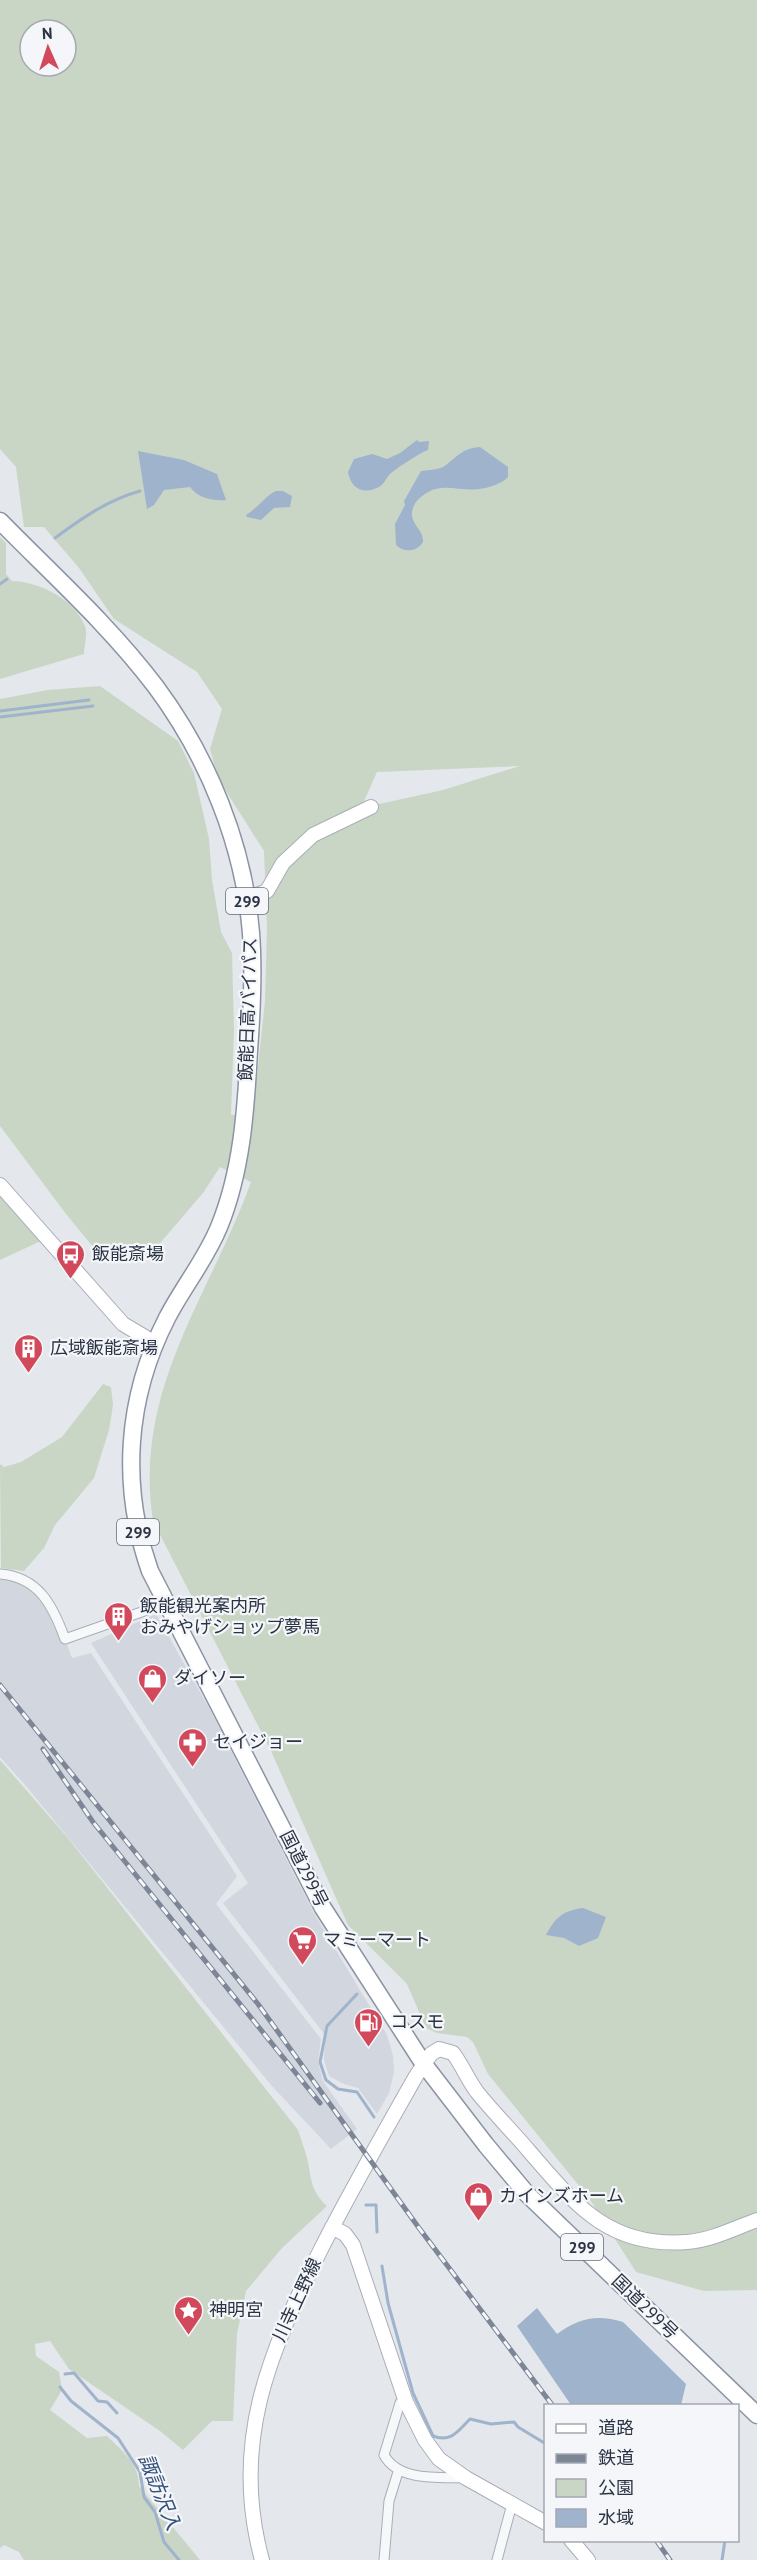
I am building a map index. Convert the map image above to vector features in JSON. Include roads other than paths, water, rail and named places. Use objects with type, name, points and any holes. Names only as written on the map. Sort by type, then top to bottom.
[{"type":"highway","name":"飯能日高バイパス","points":[[0,521],[105,627],[154,685],[181,723],[204,764],[219,802],[231,834],[247,899],[253,972],[251,1023],[243,1125],[235,1178],[219,1228],[155,1343]]},
{"type":"highway","name":"国道299号","points":[[155,1343],[149,1354],[136,1402],[131,1434],[132,1499],[143,1552],[150,1571],[323,1908],[423,2063],[527,2194],[757,2415]]},
{"type":"street","points":[[247,899],[267,891],[284,863],[313,835],[371,807]]},
{"type":"street","points":[[0,1185],[123,1324],[155,1343]]},
{"type":"street","points":[[0,1574],[23,1578],[48,1601],[54,1610],[65,1639],[167,1603]]},
{"type":"street","points":[[423,2063],[439,2049],[453,2053],[478,2092],[566,2193],[585,2212],[602,2223],[652,2241],[689,2242],[710,2238],[757,2220]]},
{"type":"street","name":"川寺上野線","points":[[262,2560],[253,2510],[251,2479],[258,2405],[267,2368],[282,2331],[332,2227],[423,2063]]},
{"type":"street","points":[[332,2227],[345,2234],[353,2245],[406,2402],[416,2426],[439,2458],[466,2478],[544,2522]]},
{"type":"street","points":[[406,2402],[400,2403],[384,2455],[398,2472],[434,2477],[466,2478]]},
{"type":"street","points":[[384,2560],[389,2501],[398,2472]]},
{"type":"street","points":[[498,2560],[512,2504]]},
{"type":"street","points":[[571,2542],[588,2560]]},
{"type":"water","points":[[417,440],[419,442],[429,441],[428,450],[391,473],[381,486],[363,490],[352,483],[348,472],[354,459],[372,454],[387,459],[400,453]]},
{"type":"water","points":[[480,447],[508,467],[508,477],[491,487],[471,490],[442,488],[428,492],[416,502],[412,513],[413,521],[422,534],[423,542],[417,548],[410,550],[396,545],[395,524],[405,505],[404,501],[421,471],[441,468],[465,451]]},
{"type":"water","points":[[138,451],[184,460],[217,474],[226,500],[206,498],[197,494],[190,487],[164,490],[154,505],[147,509]]},
{"type":"water","points":[[276,491],[283,491],[292,496],[290,507],[274,508],[261,520],[247,517],[246,515]]},
{"type":"water","points":[[583,1908],[606,1917],[598,1938],[579,1946],[564,1938],[546,1935],[560,1916]]},
{"type":"water","points":[[537,2308],[557,2334],[573,2324],[588,2319],[605,2318],[623,2322],[686,2384],[681,2404],[570,2404],[517,2326]]},
{"type":"waterway","points":[[55,538],[96,510],[140,491]]},
{"type":"waterway","points":[[0,584],[7,579]]},
{"type":"waterway","points":[[0,711],[89,700]]},
{"type":"waterway","points":[[0,717],[93,706]]},
{"type":"waterway","points":[[357,1994],[327,2026],[320,2062],[326,2080],[338,2089],[357,2092],[374,2117]]},
{"type":"waterway","points":[[366,2205],[376,2205],[377,2232]]},
{"type":"waterway","points":[[382,2266],[388,2303],[413,2393],[433,2436],[445,2438],[454,2435],[470,2419],[491,2424],[514,2422],[518,2427],[544,2443]]},
{"type":"waterway","points":[[65,2374],[74,2373],[98,2401],[107,2402],[117,2413]]},
{"type":"waterway","name":"諏訪沢入","points":[[60,2387],[71,2401],[118,2438],[140,2472],[144,2497],[155,2512],[164,2542],[179,2560]]},
{"type":"waterway","points":[[722,2560],[725,2542]]},
{"type":"railway","points":[[0,1685],[258,2004],[419,2228],[551,2404]]},
{"type":"railway","points":[[43,1749],[93,1822],[320,2103]]},
{"type":"railway","points":[[657,2542],[670,2560]]},
{"type":"place","name":"飯能斎場","points":[[71,1280]]},
{"type":"place","name":"広域飯能斎場","points":[[29,1374]]},
{"type":"place","name":"飯能観光案内所 おみやげショップ夢馬","points":[[119,1642]]},
{"type":"place","name":"ダイソー","points":[[153,1704]]},
{"type":"place","name":"セイジョー","points":[[192,1768]]},
{"type":"place","name":"マミーマート","points":[[302,1966]]},
{"type":"place","name":"コスモ","points":[[369,2048]]},
{"type":"place","name":"カインズホーム","points":[[478,2222]]},
{"type":"place","name":"神明宮","points":[[188,2336]]}]
